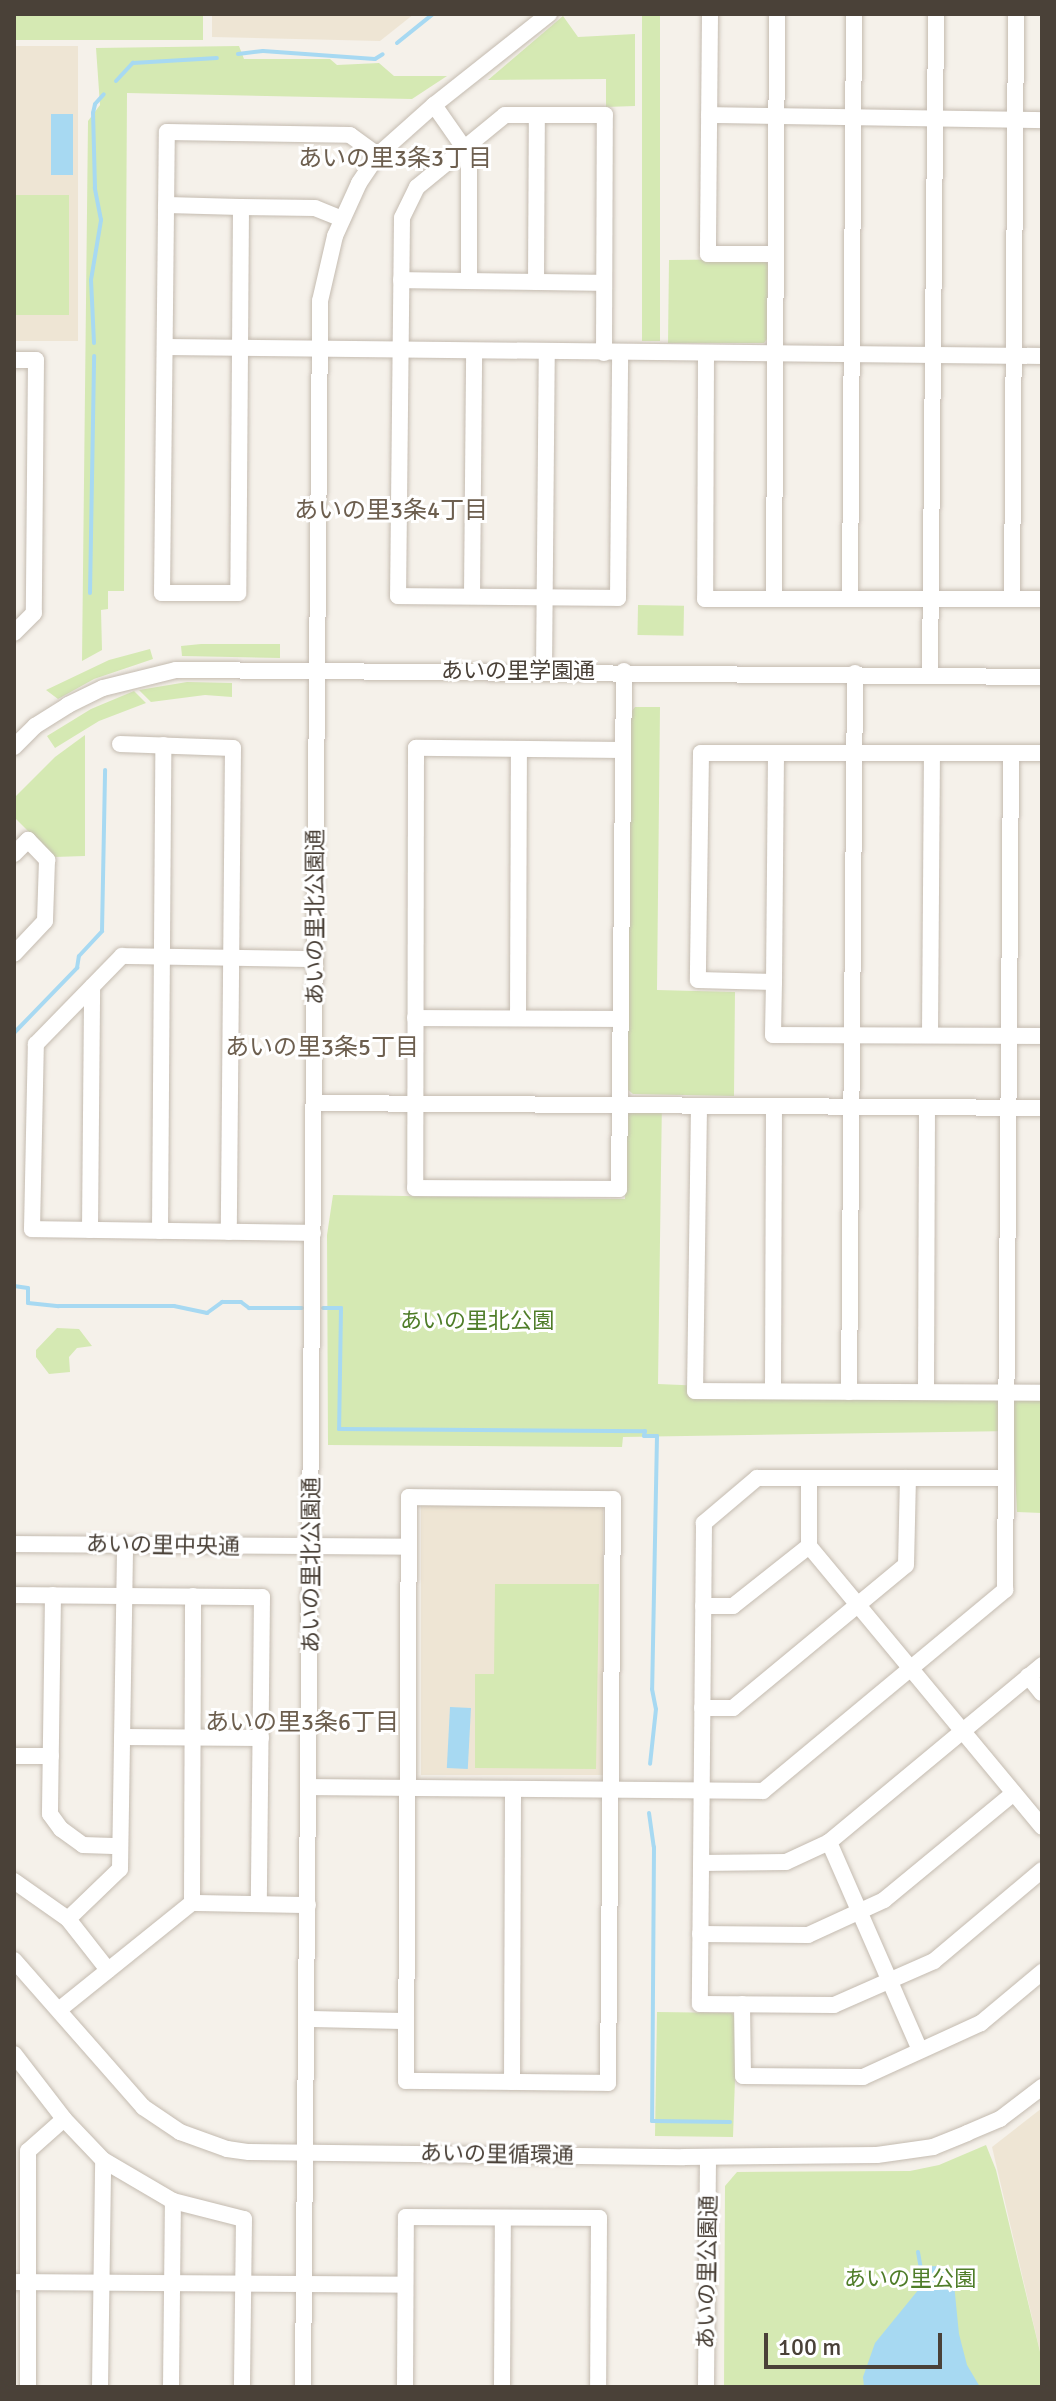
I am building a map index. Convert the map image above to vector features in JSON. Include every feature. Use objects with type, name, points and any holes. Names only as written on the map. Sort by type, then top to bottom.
[{"type":"street","name":"あいの里北公園通","points":[[303,2387],[320,301],[342,219],[359,183],[378,155],[434,105],[549,14]]},
{"type":"street","points":[[710,14],[708,254],[776,254]]},
{"type":"street","points":[[774,599],[777,14]]},
{"type":"street","points":[[850,598],[854,14]]},
{"type":"street","points":[[930,676],[936,14]]},
{"type":"street","points":[[1012,599],[1016,14]]},
{"type":"street","points":[[434,105],[469,155],[469,281]]},
{"type":"street","points":[[505,115],[605,115],[604,283],[612,353],[618,598],[398,596],[400,238],[405,209],[417,187],[465,146],[505,115]]},
{"type":"street","points":[[536,282],[537,115]]},
{"type":"street","points":[[709,115],[1042,120]]},
{"type":"street","points":[[241,207],[238,593],[162,593],[167,132],[350,135],[378,155]]},
{"type":"street","points":[[166,205],[315,208],[342,219]]},
{"type":"street","points":[[401,280],[604,283]]},
{"type":"street","points":[[165,347],[1042,356]]},
{"type":"street","points":[[472,596],[474,352]]},
{"type":"street","points":[[544,671],[547,352]]},
{"type":"street","points":[[706,354],[705,599],[1042,599]]},
{"type":"street","points":[[14,360],[36,360],[34,613],[14,633]]},
{"type":"street","name":"あいの里学園通","points":[[14,747],[35,726],[68,705],[142,676],[211,668],[1042,677]]},
{"type":"street","points":[[623,750],[416,748],[415,1188],[619,1189],[624,671]]},
{"type":"street","points":[[849,1392],[855,673]]},
{"type":"street","points":[[120,744],[233,748],[229,1232]]},
{"type":"street","points":[[160,1231],[163,745]]},
{"type":"street","points":[[518,1018],[519,749]]},
{"type":"street","points":[[774,982],[698,980],[701,753],[1042,753]]},
{"type":"street","points":[[776,753],[773,1035],[1042,1036]]},
{"type":"street","points":[[930,1035],[932,753]]},
{"type":"street","points":[[309,1787],[763,1791],[1005,1590],[1011,753]]},
{"type":"street","points":[[14,854],[28,840],[47,860],[45,921],[14,954]]},
{"type":"street","points":[[313,1233],[32,1229],[36,1044],[122,956],[315,959]]},
{"type":"street","points":[[90,1230],[92,987]]},
{"type":"street","points":[[415,1018],[620,1019]]},
{"type":"street","points":[[314,1103],[1042,1108]]},
{"type":"street","points":[[699,1106],[695,1391],[1042,1393]]},
{"type":"street","points":[[773,1391],[774,1106]]},
{"type":"street","points":[[926,1392],[927,1107]]},
{"type":"street","points":[[1006,1478],[757,1478],[704,1523],[700,2004],[834,2005],[934,1961],[1042,1870]]},
{"type":"street","points":[[809,1478],[809,1546],[1042,1827]]},
{"type":"street","points":[[702,1708],[733,1708],[906,1565],[908,1478]]},
{"type":"street","points":[[409,1497],[613,1499],[608,2083],[406,2081],[407,1788],[409,1497]]},
{"type":"street","name":"あいの里中央通","points":[[14,1544],[409,1547]]},
{"type":"street","points":[[68,1919],[117,1875],[125,1545]]},
{"type":"street","points":[[703,1606],[733,1606],[809,1546]]},
{"type":"street","points":[[14,1595],[262,1597],[259,1903]]},
{"type":"street","points":[[53,1595],[52,1820],[83,1845],[120,1846]]},
{"type":"street","points":[[192,1903],[193,1596]]},
{"type":"street","points":[[701,1863],[786,1862],[829,1842],[1042,1665]]},
{"type":"street","points":[[1028,1676],[1042,1693]]},
{"type":"street","points":[[122,1737],[261,1738]]},
{"type":"street","points":[[14,1756],[51,1756]]},
{"type":"street","points":[[512,2082],[513,1789]]},
{"type":"street","points":[[700,1934],[808,1935],[884,1900],[1014,1793]]},
{"type":"street","points":[[829,1842],[920,2050]]},
{"type":"street","points":[[14,1881],[68,1919],[108,1970]]},
{"type":"street","points":[[60,2009],[192,1903],[308,1905]]},
{"type":"street","name":"あいの里循環通","points":[[14,1960],[60,2009],[122,2088],[143,2107],[180,2132],[227,2149],[306,2153],[708,2157],[877,2155],[933,2147],[1000,2119],[1042,2087]]},
{"type":"street","points":[[742,2004],[743,2076],[863,2077],[981,2023],[1042,1972]]},
{"type":"street","points":[[308,2019],[406,2021]]},
{"type":"street","points":[[14,2054],[64,2119],[103,2160],[173,2201],[244,2219],[242,2387]]},
{"type":"street","points":[[28,2387],[22,2282],[28,2151],[64,2119]]},
{"type":"street","name":"あいの里公園通","points":[[706,2387],[708,2157]]},
{"type":"street","points":[[100,2387],[103,2160]]},
{"type":"street","points":[[171,2387],[173,2201]]},
{"type":"street","points":[[405,2387],[406,2217],[599,2218],[598,2387]]},
{"type":"street","points":[[502,2387],[503,2218]]},
{"type":"street","points":[[22,2282],[405,2285]]},
{"type":"shaded area","points":[[212,14],[414,14],[380,41],[212,37]]},
{"type":"shaded area","points":[[14,46],[78,46],[78,341],[14,341]]},
{"type":"shaded area","points":[[421,1504],[603,1504],[603,1775],[421,1775]]},
{"type":"shaded area","points":[[1042,2108],[1042,2360],[992,2147]]},
{"type":"green space","points":[[14,14],[203,14],[203,40],[14,40]]},
{"type":"green space","points":[[642,14],[660,14],[660,341],[642,341]]},
{"type":"green space","points":[[563,16],[578,37],[635,34],[635,106],[606,107],[606,79],[488,80]]},
{"type":"green space","points":[[239,46],[244,59],[330,59],[337,65],[379,63],[394,76],[447,76],[412,99],[127,93],[124,591],[108,591],[108,609],[101,610],[102,650],[82,661],[88,121],[100,105],[96,48]]},
{"type":"green space","points":[[14,195],[69,195],[69,315],[14,315]]},
{"type":"green space","points":[[764,259],[768,264],[767,339],[764,343],[668,343],[669,260]]},
{"type":"green space","points":[[638,605],[684,606],[683,636],[637,635]]},
{"type":"green space","points":[[280,644],[280,658],[182,656],[181,646]]},
{"type":"green space","points":[[150,649],[153,659],[94,679],[58,699],[46,690],[109,660]]},
{"type":"green space","points":[[187,682],[232,683],[232,697],[205,695],[151,702],[139,690]]},
{"type":"green space","points":[[134,691],[146,703],[99,721],[55,748],[47,736],[91,709]]},
{"type":"green space","points":[[635,707],[660,707],[657,990],[735,992],[734,1096],[633,1094],[626,1088],[631,712]]},
{"type":"green space","points":[[85,735],[85,856],[54,857],[14,817],[14,798],[55,757]]},
{"type":"green space","name":"あいの里北公園","points":[[627,1097],[662,1098],[658,1384],[1042,1400],[1042,1513],[1017,1512],[1013,1431],[623,1437],[622,1447],[328,1445],[327,1235],[333,1195],[625,1199]]},
{"type":"green space","points":[[57,1328],[79,1329],[92,1346],[77,1348],[69,1357],[70,1372],[49,1374],[36,1357],[36,1350]]},
{"type":"green space","points":[[495,1584],[599,1584],[596,1769],[475,1768],[475,1674],[494,1674]]},
{"type":"green space","points":[[657,2012],[732,2013],[737,2021],[733,2137],[655,2136]]},
{"type":"green space","name":"あいの里公園","points":[[986,2145],[996,2170],[1042,2360],[1042,2387],[724,2387],[725,2186],[737,2172],[910,2171],[939,2165]]},
{"type":"water","points":[[51,114],[73,114],[73,175],[51,175]]},
{"type":"water","points":[[450,1707],[471,1708],[468,1769],[447,1768]]},
{"type":"water","points":[[938,2266],[949,2272],[954,2284],[959,2334],[967,2365],[980,2387],[864,2387],[863,2377],[875,2343],[919,2289],[917,2267]]},
{"type":"waterway","points":[[397,43],[433,14]]},
{"type":"waterway","points":[[238,54],[263,51],[375,59],[383,54]]},
{"type":"waterway","points":[[116,81],[133,63],[217,58]]},
{"type":"waterway","points":[[94,343],[91,280],[101,220],[95,188],[93,113],[95,104],[104,94]]},
{"type":"waterway","points":[[90,593],[94,356]]},
{"type":"waterway","points":[[14,1033],[77,968],[79,956],[102,931],[105,770]]},
{"type":"waterway","points":[[14,1286],[28,1288],[28,1303],[59,1306],[174,1306],[207,1313],[222,1302],[241,1302],[249,1308],[302,1308]]},
{"type":"waterway","points":[[323,1308],[341,1308],[339,1429],[645,1431],[644,1436],[657,1436],[652,1689],[656,1709],[650,1764]]},
{"type":"waterway","points":[[649,1813],[654,1847],[652,2121],[730,2122]]},
{"type":"waterway","points":[[918,2252],[921,2269]]},
{"type":"district","name":"あいの里3条3丁目","points":[[395,159]]},
{"type":"district","name":"あいの里3条4丁目","points":[[391,511]]},
{"type":"district","name":"あいの里3条5丁目","points":[[322,1048]]},
{"type":"district","name":"あいの里3条6丁目","points":[[302,1723]]}]
